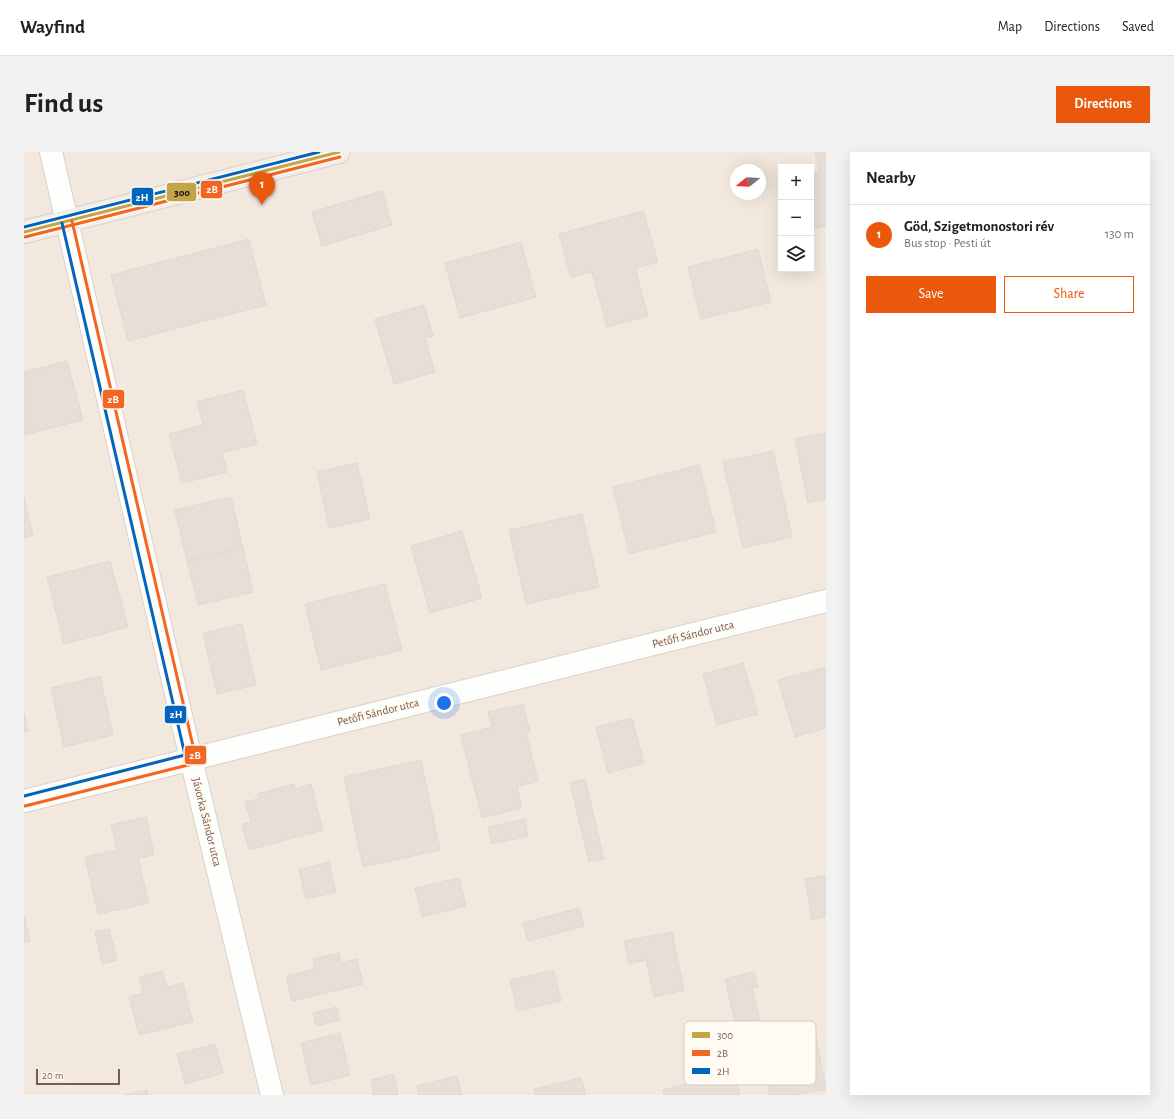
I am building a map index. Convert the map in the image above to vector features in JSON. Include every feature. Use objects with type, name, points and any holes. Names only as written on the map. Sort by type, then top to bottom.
[{"type":"main road","points":[[24,232],[340,152]]},
{"type":"street","name":"Jávorka Sándor utca","points":[[51,152],[191,759],[272,1095]]},
{"type":"street","name":"Petőfi Sándor utca","points":[[24,801],[826,601]]},
{"type":"shaded area","points":[[24,152],[826,152],[826,1095],[24,1095]]},
{"type":"building","points":[[815,152],[826,152],[826,226],[814,229],[814,172],[819,171]]},
{"type":"building","points":[[382,191],[392,225],[322,246],[312,212]]},
{"type":"building","points":[[643,211],[658,262],[635,268],[648,316],[607,327],[592,272],[571,277],[559,234]]},
{"type":"building","points":[[249,239],[266,305],[128,341],[111,275]]},
{"type":"building","points":[[521,242],[536,297],[460,318],[445,263]]},
{"type":"building","points":[[758,249],[771,302],[701,319],[688,267]]},
{"type":"building","points":[[424,305],[433,336],[425,338],[435,372],[394,384],[375,319]]},
{"type":"building","points":[[67,361],[83,420],[24,435],[24,372]]},
{"type":"building","points":[[243,390],[257,444],[222,453],[227,472],[182,483],[169,434],[203,425],[197,402]]},
{"type":"building","points":[[826,433],[826,499],[808,503],[795,439]]},
{"type":"building","points":[[773,451],[792,537],[743,548],[723,462]]},
{"type":"building","points":[[357,463],[370,519],[329,528],[317,472]]},
{"type":"building","points":[[699,465],[716,532],[629,554],[613,487]]},
{"type":"building","points":[[24,496],[33,535],[24,538]]},
{"type":"building","points":[[231,497],[243,548],[187,561],[175,510]]},
{"type":"building","points":[[582,514],[599,587],[526,604],[509,530]]},
{"type":"building","points":[[462,531],[482,598],[430,613],[411,546]]},
{"type":"building","points":[[243,548],[253,592],[198,605],[187,561]]},
{"type":"building","points":[[110,561],[128,627],[64,644],[47,577]]},
{"type":"building","points":[[385,584],[402,650],[321,670],[305,604]]},
{"type":"building","points":[[242,624],[256,685],[217,694],[203,633]]},
{"type":"building","points":[[743,663],[758,714],[717,725],[703,674]]},
{"type":"building","points":[[826,667],[826,728],[795,737],[778,680]]},
{"type":"building","points":[[100,676],[113,735],[64,747],[51,688]]},
{"type":"building","points":[[523,704],[530,732],[526,733],[538,781],[517,787],[522,808],[482,818],[461,735],[492,727],[488,712]]},
{"type":"building","points":[[24,713],[28,731],[24,732]]},
{"type":"building","points":[[632,718],[644,763],[608,773],[596,727]]},
{"type":"building","points":[[421,760],[440,850],[363,867],[344,777]]},
{"type":"building","points":[[585,779],[604,859],[589,862],[570,783]]},
{"type":"building","points":[[294,784],[295,789],[311,784],[323,830],[249,850],[242,824],[251,822],[245,802],[258,799],[257,794]]},
{"type":"building","points":[[146,817],[154,855],[138,858],[149,903],[98,914],[85,857],[117,850],[111,825]]},
{"type":"building","points":[[525,819],[528,836],[492,844],[488,827]]},
{"type":"building","points":[[329,862],[336,892],[306,899],[299,870]]},
{"type":"building","points":[[826,875],[826,917],[812,920],[805,879]]},
{"type":"building","points":[[459,878],[466,906],[422,917],[415,888]]},
{"type":"building","points":[[579,908],[584,926],[528,941],[523,923]]},
{"type":"building","points":[[24,916],[30,941],[24,942]]},
{"type":"building","points":[[109,929],[117,960],[102,964],[95,932]]},
{"type":"building","points":[[672,932],[684,990],[654,997],[646,960],[629,964],[624,941]]},
{"type":"building","points":[[339,953],[341,963],[357,959],[363,984],[292,1001],[286,976],[315,969],[313,959]]},
{"type":"building","points":[[554,970],[561,1001],[517,1011],[510,980]]},
{"type":"building","points":[[162,971],[167,987],[183,983],[193,1022],[139,1035],[129,997],[143,993],[139,977]]},
{"type":"building","points":[[754,972],[758,987],[752,988],[760,1021],[735,1021],[725,979]]},
{"type":"building","points":[[337,1007],[340,1020],[316,1026],[313,1013]]},
{"type":"building","points":[[340,1033],[350,1075],[311,1085],[301,1043]]},
{"type":"building","points":[[816,1037],[826,1089],[795,1095],[770,1095],[768,1085],[816,1085]]},
{"type":"building","points":[[215,1044],[223,1073],[185,1084],[177,1054]]},
{"type":"building","points":[[394,1074],[398,1095],[374,1095],[371,1080]]},
{"type":"building","points":[[457,1076],[462,1095],[419,1095],[417,1086]]},
{"type":"building","points":[[581,1078],[586,1095],[535,1095],[534,1089]]},
{"type":"building","points":[[684,1085],[737,1085],[740,1095],[664,1095],[663,1090]]},
{"type":"building","points":[[147,1090],[148,1095],[125,1095]]},
{"type":"transit line","name":"2H","points":[[24,227],[319,152]]},
{"type":"transit line","name":"300","points":[[24,232],[339,152]]},
{"type":"transit line","name":"2B","points":[[25,237],[340,157]]},
{"type":"transit line","name":"2B","points":[[25,806],[192,764],[196,759],[72,221]]},
{"type":"transit line","name":"2H","points":[[24,796],[185,755],[62,223]]},
{"type":"place","name":"Göd, Szigetmonostori rév","points":[[262,205]]}]
